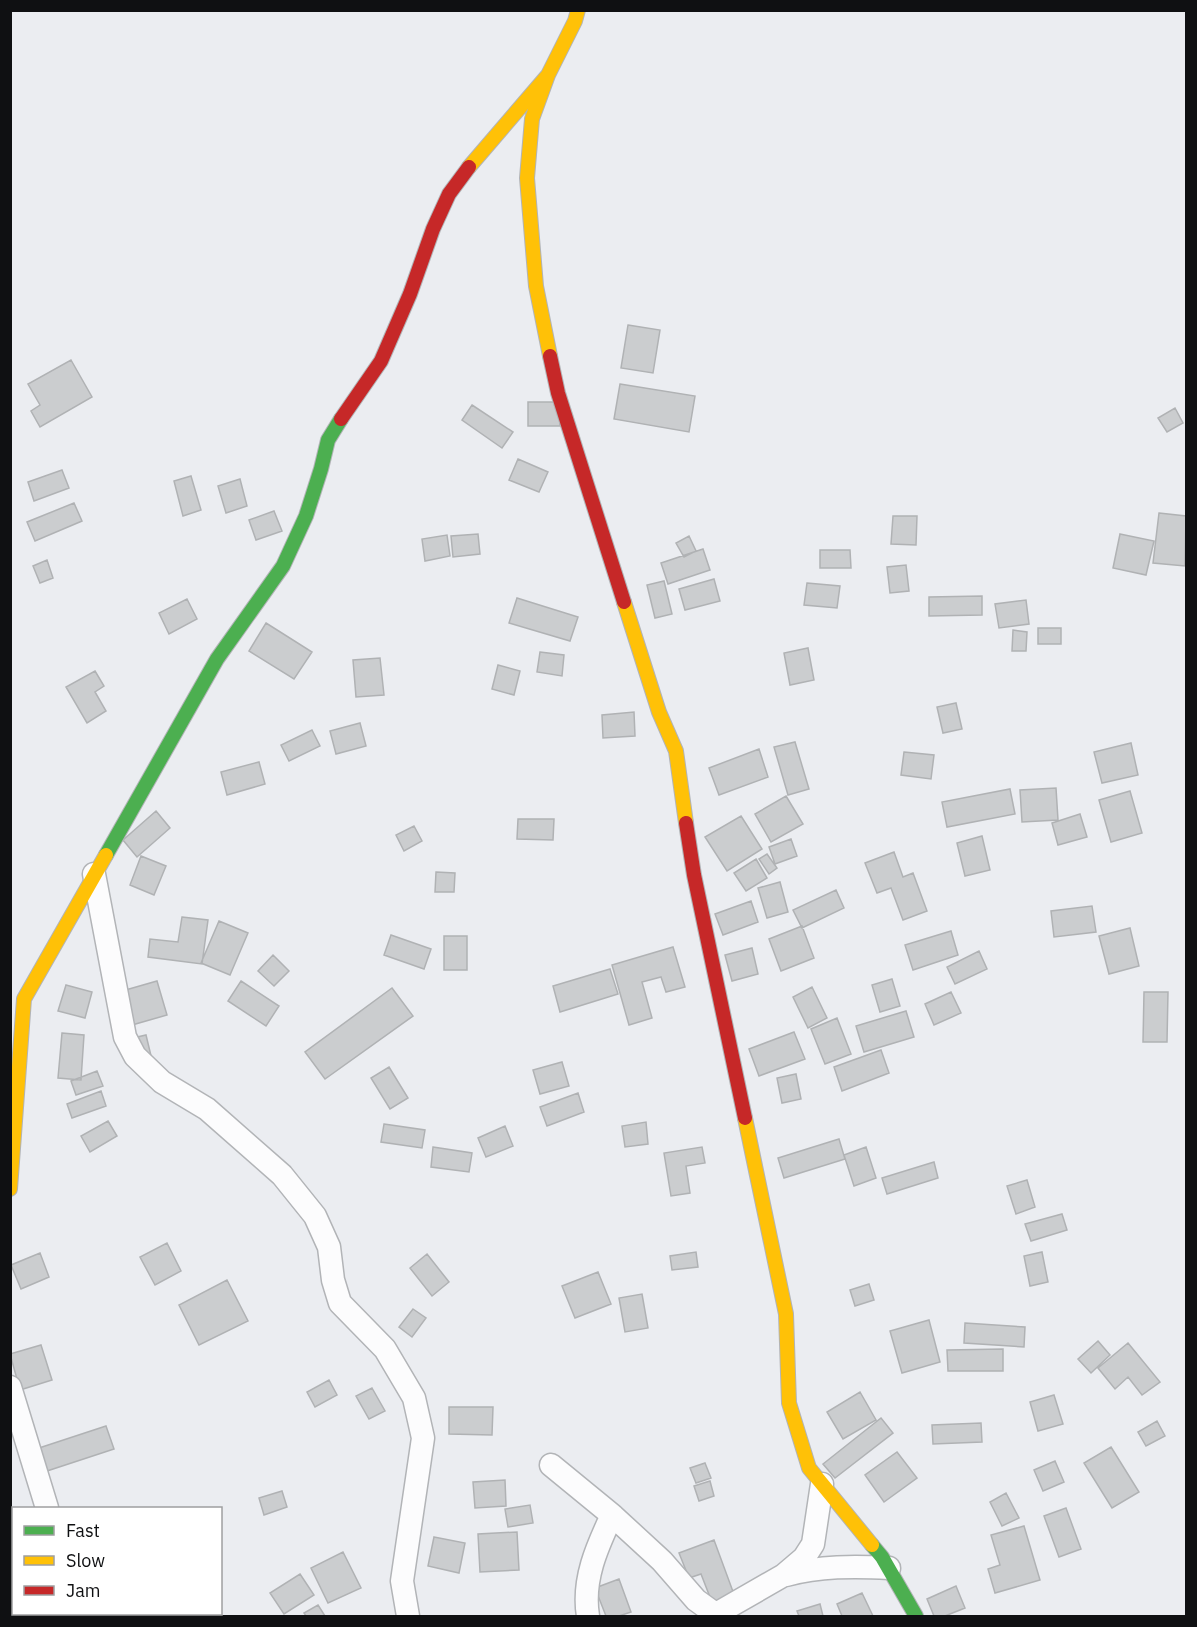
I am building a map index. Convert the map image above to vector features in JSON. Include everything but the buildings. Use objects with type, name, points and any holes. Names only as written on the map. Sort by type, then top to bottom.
[{"type":"street","points":[[578,10],[575,21],[548,75],[532,119],[527,178],[536,286],[558,393],[659,712],[675,751],[694,875],[786,1314],[789,1403],[809,1468],[882,1557],[916,1617]]},
{"type":"street","points":[[10,1189],[24,999],[217,659],[283,566],[306,516],[328,440],[381,361],[449,194],[476,157],[548,75]]},
{"type":"street","points":[[94,874],[125,1037],[135,1056],[162,1082],[207,1109],[282,1175],[309,1208],[329,1247],[333,1280],[340,1303],[385,1349],[414,1398],[423,1438],[402,1581],[408,1617]]},
{"type":"street","points":[[10,1387],[45,1507]]},
{"type":"street","points":[[551,1465],[612,1515],[662,1561],[696,1600],[717,1615],[784,1575],[804,1558],[813,1544],[822,1484]]},
{"type":"street","points":[[588,1617],[587,1582],[592,1561],[612,1515]]},
{"type":"street","points":[[784,1575],[846,1567],[889,1568]]},
{"type":"traffic: fast","points":[[106,855],[217,659],[283,566],[306,516],[328,440],[341,419]]},
{"type":"traffic: fast","points":[[872,1545],[882,1557],[916,1616]]},
{"type":"traffic: slow","points":[[469,167],[548,75],[575,21],[578,10]]},
{"type":"traffic: slow","points":[[548,75],[532,119],[527,178],[536,286],[550,356]]},
{"type":"traffic: slow","points":[[624,602],[659,712],[676,751],[686,823]]},
{"type":"traffic: slow","points":[[10,1189],[24,999],[106,855]]},
{"type":"traffic: slow","points":[[745,1118],[786,1314],[789,1403],[809,1468],[872,1545]]},
{"type":"traffic: jam","points":[[341,419],[381,361],[410,294],[433,229],[449,194],[469,167]]},
{"type":"traffic: jam","points":[[550,356],[558,393],[624,602]]},
{"type":"traffic: jam","points":[[686,823],[694,875],[745,1118]]}]
